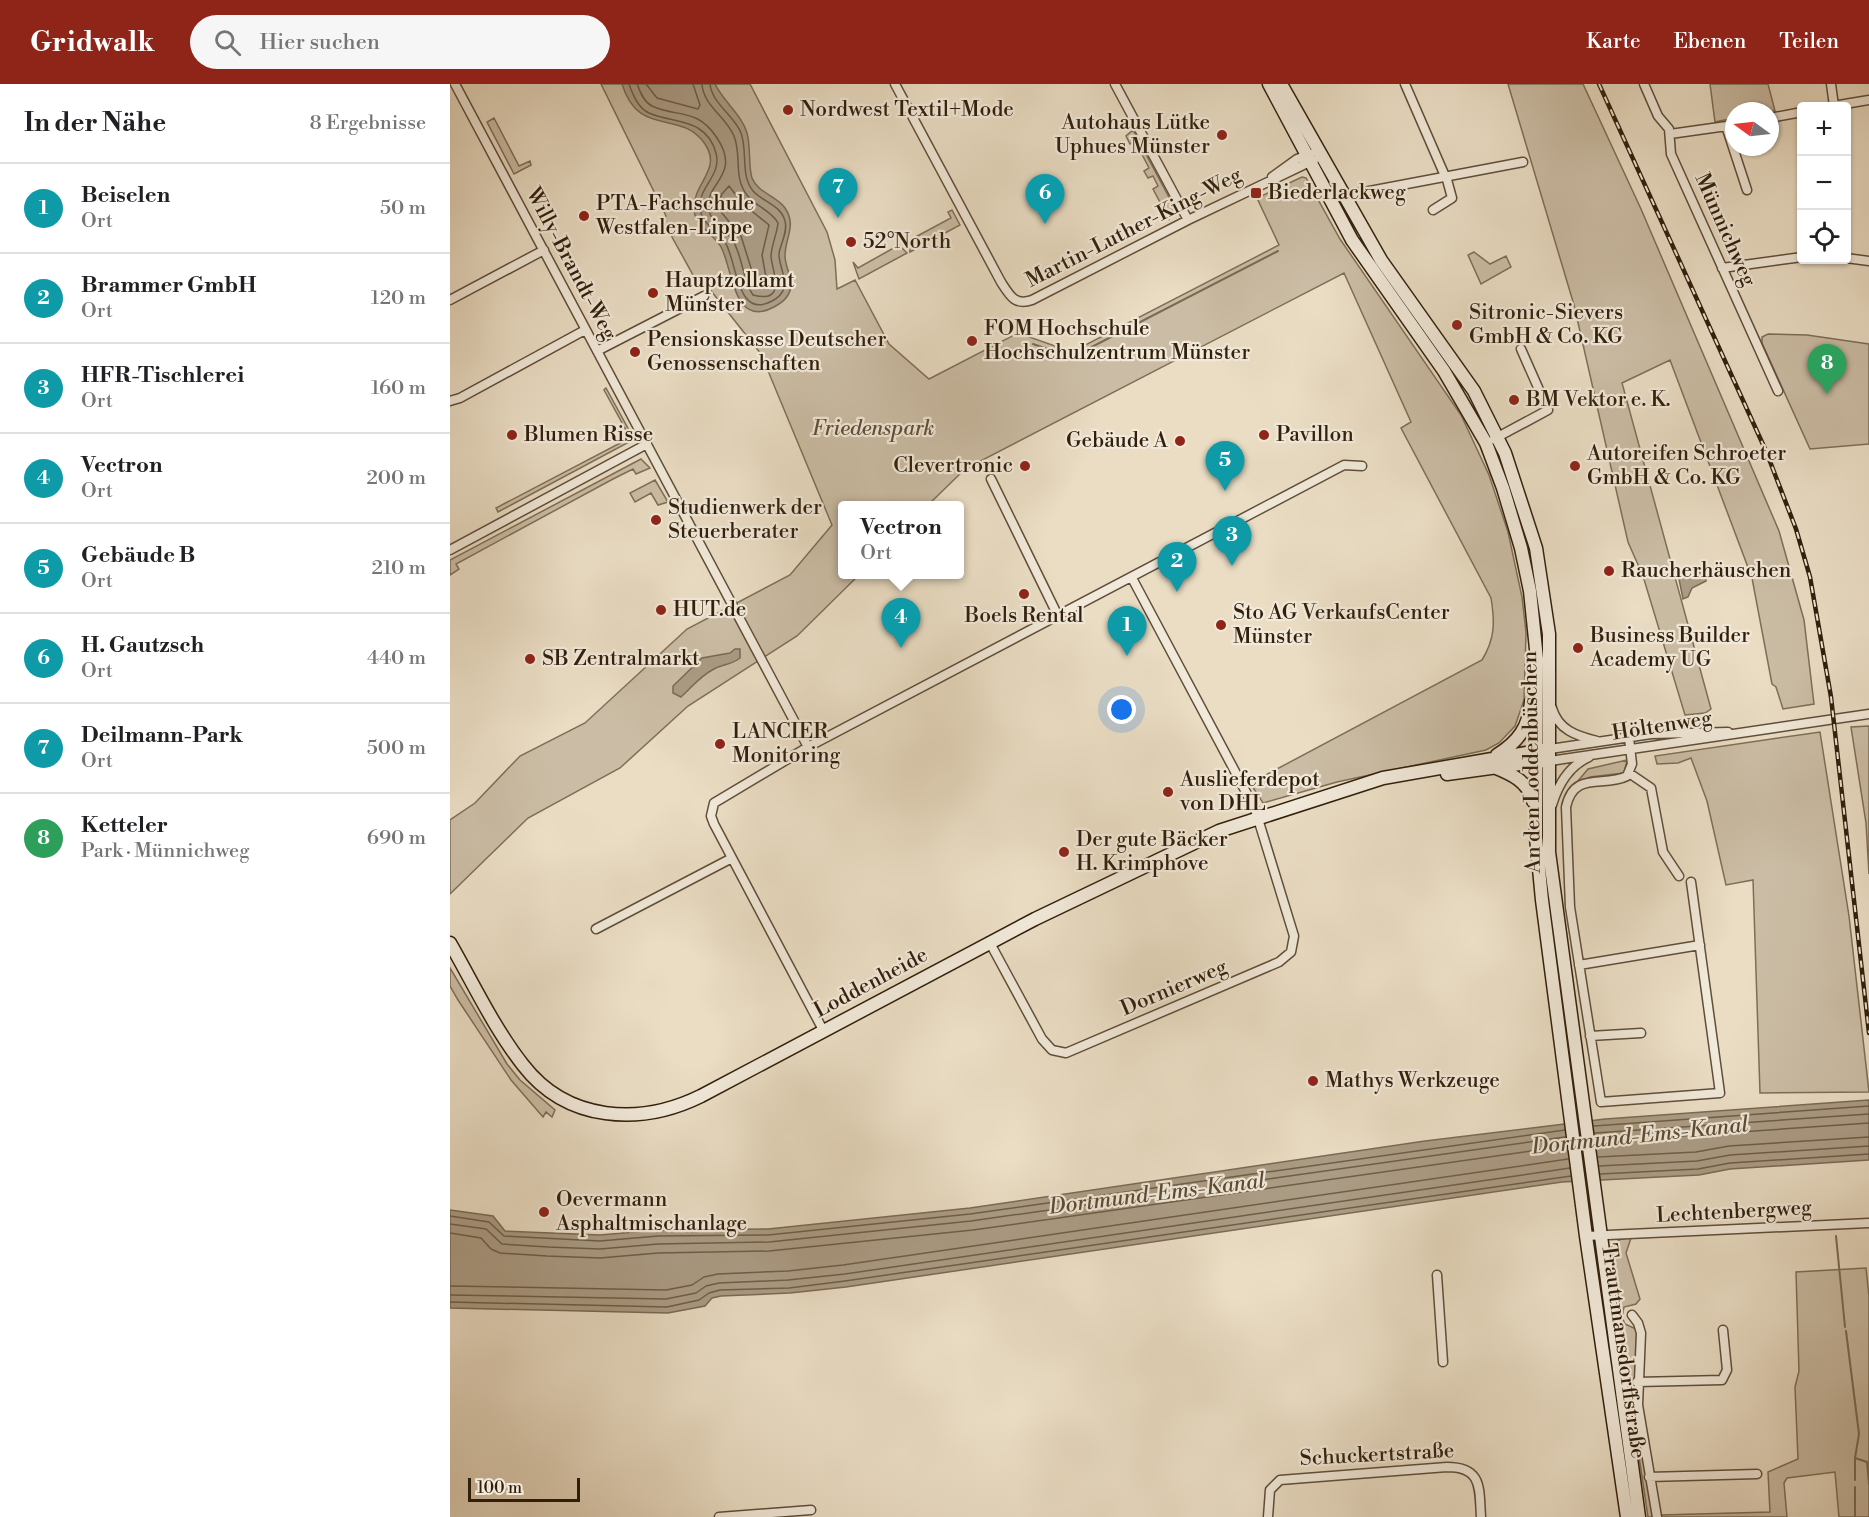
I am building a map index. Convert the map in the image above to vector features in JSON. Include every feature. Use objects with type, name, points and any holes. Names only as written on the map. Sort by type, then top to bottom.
[{"type":"main road","name":"An den Loddenbüschen","points":[[1269,84],[1366,263],[1443,370],[1486,443],[1503,488],[1526,570],[1537,659],[1536,814],[1545,930],[1586,1236]]},
{"type":"main road","name":"An den Loddenbüschen","points":[[1281,84],[1381,260],[1474,391],[1498,437],[1536,548],[1549,634],[1551,702],[1548,824],[1550,863],[1586,1113],[1600,1235]]},
{"type":"main road","points":[[1536,814],[1528,789],[1494,762],[1517,740],[1527,725],[1537,659]]},
{"type":"main road","name":"Loddenheide","points":[[450,943],[508,1043],[529,1072],[555,1094],[571,1103],[596,1112],[636,1116],[673,1109],[990,943],[1172,852],[1257,817],[1374,783],[1383,778],[1410,772],[1550,755]]},
{"type":"main road","name":"Trauttmansdorffstraße","points":[[1600,1235],[1640,1517]]},
{"type":"main road","name":"Trauttmansdorffstraße","points":[[1586,1236],[1627,1517]]},
{"type":"street","name":"Willy-Brandt-Weg","points":[[455,84],[808,747]]},
{"type":"street","name":"Martin-Luther-King-Weg","points":[[895,84],[1001,282],[1016,302],[1032,300],[1321,153]]},
{"type":"street","points":[[1115,84],[1188,220]]},
{"type":"street","points":[[1405,84],[1446,176],[1452,198],[1433,210]]},
{"type":"street","name":"Münnichweg","points":[[1644,84],[1658,116],[1670,134],[1671,154],[1778,391]]},
{"type":"street","points":[[1831,84],[1833,102]]},
{"type":"street","points":[[1851,103],[1869,100]]},
{"type":"street","points":[[1779,116],[1797,113]]},
{"type":"street","points":[[1670,134],[1725,126]]},
{"type":"street","points":[[1738,156],[1747,190]]},
{"type":"street","points":[[1345,199],[1359,193],[1522,162]]},
{"type":"street","points":[[450,300],[544,250]]},
{"type":"street","points":[[1722,268],[1797,258]]},
{"type":"street","points":[[1851,259],[1869,261]]},
{"type":"street","points":[[597,351],[704,296]]},
{"type":"street","points":[[450,400],[460,398],[585,330]]},
{"type":"street","points":[[1486,443],[1548,411],[1521,349]]},
{"type":"street","points":[[450,550],[646,444]]},
{"type":"street","points":[[823,1030],[711,816],[714,803],[808,747],[1344,465],[1362,466]]},
{"type":"street","points":[[991,479],[1058,616]]},
{"type":"street","points":[[1132,578],[1247,791],[1257,817]]},
{"type":"street","name":"Höltenweg","points":[[1551,702],[1555,717],[1562,726],[1574,734],[1600,742]]},
{"type":"street","name":"Höltenweg","points":[[1550,755],[1600,742],[1629,738],[1701,731],[1731,732],[1869,714]]},
{"type":"street","name":"Höltenweg","points":[[1550,755],[1597,754],[1720,737],[1731,732]]},
{"type":"street","points":[[1629,738],[1632,764],[1629,773]]},
{"type":"street","name":"Höltenweg","points":[[1548,824],[1557,790],[1564,778],[1579,762],[1597,754]]},
{"type":"street","name":"Höltenweg","points":[[1629,773],[1650,788],[1663,852],[1679,876]]},
{"type":"street","name":"An den Loddenbüschen","points":[[1629,773],[1620,779],[1582,784],[1571,794],[1567,802],[1569,896],[1601,1102],[1720,1093],[1691,882]]},
{"type":"street","name":"Dornierweg","points":[[990,943],[1042,1039],[1052,1050],[1066,1053],[1279,962],[1291,952],[1294,936],[1257,817]]},
{"type":"street","points":[[596,929],[732,858]]},
{"type":"street","points":[[1579,965],[1700,945]]},
{"type":"street","points":[[1590,1036],[1641,1033]]},
{"type":"street","name":"Lechtenbergweg","points":[[1600,1235],[1714,1232],[1869,1223]]},
{"type":"street","name":"Trauttmansdorffstraße","points":[[1586,1236],[1600,1235]]},
{"type":"street","points":[[1437,1275],[1443,1362]]},
{"type":"street","name":"Trauttmansdorffstraße","points":[[1632,1315],[1641,1333],[1639,1412],[1657,1517]]},
{"type":"street","name":"Trauttmansdorffstraße","points":[[1638,1382],[1722,1380],[1727,1370],[1723,1330]]},
{"type":"street","name":"Schuckertstraße","points":[[1268,1517],[1270,1490],[1280,1480],[1448,1467],[1463,1468],[1476,1479],[1481,1517]]},
{"type":"street","name":"Trauttmansdorffstraße","points":[[1649,1477],[1757,1473]]},
{"type":"street","points":[[718,1517],[811,1510]]},
{"type":"green space","name":"Friedenspark","points":[[601,84],[750,84],[827,232],[835,260],[837,289],[855,280],[889,344],[929,379],[1018,333],[1072,352],[1279,245],[1257,198],[1302,177],[1306,178],[1340,239],[1461,415],[1489,475],[1508,532],[1522,597],[1526,633],[1524,700],[1515,726],[1499,743],[1486,750],[1337,782],[1263,803],[1252,786],[1260,778],[1482,660],[1492,637],[1491,598],[1401,428],[1411,422],[1344,273],[965,469],[932,501],[838,501],[838,579],[855,579],[797,636],[688,706],[620,768],[528,818],[450,894],[450,820],[475,803],[520,756],[585,723],[687,629],[790,575],[832,525],[761,354],[704,282],[698,284],[662,219],[666,216]]},
{"type":"green space","points":[[1508,84],[1583,84],[1641,209],[1779,531],[1804,620],[1814,704],[1783,709],[1776,687],[1772,684],[1752,578],[1670,360],[1622,383],[1711,709],[1705,713],[1685,715],[1643,576],[1628,542],[1574,305]]},
{"type":"green space","points":[[1710,84],[1768,84],[1773,102],[1725,102],[1725,120],[1715,122]]},
{"type":"green space","points":[[494,118],[519,166],[530,161],[531,165],[514,174],[487,122]]},
{"type":"green space","points":[[1133,130],[1172,203],[1173,210],[1169,219],[1153,189],[1158,186],[1153,176],[1148,178],[1144,171],[1149,168],[1135,141],[1130,144],[1126,136]]},
{"type":"green space","points":[[952,210],[960,225],[910,252],[908,241],[951,218],[948,212]]},
{"type":"green space","points":[[899,245],[907,253],[859,279],[853,262],[858,268]]},
{"type":"green space","points":[[1474,252],[1490,264],[1506,256],[1511,267],[1481,284],[1468,255]]},
{"type":"green space","points":[[1768,334],[1807,335],[1869,344],[1869,444],[1810,449],[1762,343],[1762,337]]},
{"type":"green space","points":[[606,388],[630,432],[629,442],[498,512],[496,508],[626,440],[627,432],[604,390]]},
{"type":"green space","points":[[641,459],[650,468],[636,474],[633,469],[613,479],[456,564],[459,569],[450,575],[450,560]]},
{"type":"green space","points":[[655,480],[668,502],[658,505],[651,493],[635,502],[630,493]]},
{"type":"green space","points":[[1869,726],[1869,874],[1866,823],[1851,727]]},
{"type":"green space","points":[[1820,732],[1849,916],[1869,1092],[1760,1093],[1753,880],[1726,885],[1707,801],[1691,758],[1678,763],[1657,764],[1655,756]]},
{"type":"green space","points":[[1627,760],[1624,773],[1590,777],[1572,788],[1588,769]]},
{"type":"green space","points":[[1542,813],[1546,880],[1583,1116],[1575,1117],[1540,840]]},
{"type":"green space","points":[[450,968],[507,1064],[520,1080],[555,1110],[552,1117],[546,1112],[543,1117],[511,1080],[450,986]]},
{"type":"green space","points":[[1631,1238],[1626,1253],[1640,1299],[1636,1304],[1624,1307],[1622,1317],[1625,1324],[1636,1329],[1638,1334],[1634,1397],[1653,1517],[1648,1517],[1609,1255],[1616,1242]]},
{"type":"green space","points":[[1866,1268],[1869,1296],[1869,1517],[1839,1517],[1835,1472],[1787,1478],[1784,1483],[1787,1517],[1662,1517],[1661,1515],[1770,1512],[1768,1472],[1798,1459],[1795,1387],[1799,1371],[1796,1272]]},
{"type":"water","points":[[622,84],[715,84],[737,114],[747,133],[752,178],[759,187],[782,204],[790,220],[785,256],[791,287],[787,296],[780,303],[760,312],[750,310],[742,303],[721,247],[697,219],[694,207],[695,198],[709,169],[710,161],[705,144],[695,133],[684,127],[649,118],[639,112],[629,101]]},
{"type":"water","points":[[1700,572],[1706,576],[1706,581],[1692,588],[1688,597],[1683,599],[1679,579]]},
{"type":"water","points":[[735,649],[740,649],[740,658],[709,672],[681,697],[673,693],[673,686],[702,658],[730,653]]},
{"type":"water","name":"Dortmund-Ems-Kanal","points":[[1869,1100],[1869,1160],[1730,1169],[1699,1175],[1562,1182],[846,1287],[790,1293],[721,1296],[712,1298],[705,1306],[668,1313],[450,1308],[450,1210],[493,1216],[505,1231],[600,1235],[658,1230],[768,1229],[970,1208],[1425,1141],[1605,1119]]},
{"type":"waterway","points":[[1033,344],[1056,352],[1080,353],[1278,251]]},
{"type":"waterway","points":[[1836,1236],[1845,1327]]},
{"type":"waterway","points":[[1846,1331],[1859,1434],[1855,1458],[1855,1480]]},
{"type":"waterway","points":[[1855,1458],[1867,1462],[1869,1484]]},
{"type":"waterway","points":[[1855,1487],[1855,1517]]},
{"type":"railway","points":[[1599,84],[1766,451],[1796,529],[1810,577],[1831,697],[1869,1033]]},
{"type":"place","name":"Nordwest Textil+Mode","points":[[788,110]]},
{"type":"place","name":"Autohaus Lütke Uphues Münster","points":[[1222,135]]},
{"type":"place","name":"Biederlackweg","points":[[1256,193]]},
{"type":"place","name":"PTA-Fachschule Westfalen-Lippe","points":[[584,216]]},
{"type":"place","name":"Deilmann-Park","points":[[838,218]]},
{"type":"place","name":"H. Gautzsch","points":[[1045,224]]},
{"type":"place","name":"52°North","points":[[851,242]]},
{"type":"place","name":"Hauptzollamt Münster","points":[[653,293]]},
{"type":"place","name":"Sitronic-Sievers GmbH & Co. KG","points":[[1457,325]]},
{"type":"place","name":"FOM Hochschule Hochschulzentrum Münster","points":[[972,341]]},
{"type":"place","name":"Pensionskasse Deutscher Genossenschaften","points":[[635,352]]},
{"type":"place","name":"Ketteler","points":[[1827,394]]},
{"type":"place","name":"BM Vektor e. K.","points":[[1514,400]]},
{"type":"place","name":"Blumen Risse","points":[[512,435]]},
{"type":"place","name":"Pavillon","points":[[1264,435]]},
{"type":"place","name":"Gebäude A","points":[[1180,441]]},
{"type":"place","name":"Clevertronic","points":[[1025,466]]},
{"type":"place","name":"Autoreifen Schroeter GmbH & Co. KG","points":[[1575,466]]},
{"type":"place","name":"Gebäude B","points":[[1225,491]]},
{"type":"place","name":"Studienwerk der Steuerberater","points":[[656,520]]},
{"type":"place","name":"HFR-Tischlerei","points":[[1232,566]]},
{"type":"place","name":"Raucherhäuschen","points":[[1609,571]]},
{"type":"place","name":"Brammer GmbH","points":[[1177,592]]},
{"type":"place","name":"Boels Rental","points":[[1024,594]]},
{"type":"place","name":"HUT.de","points":[[661,610]]},
{"type":"place","name":"Sto AG VerkaufsCenter Münster","points":[[1221,625]]},
{"type":"place","name":"Vectron","points":[[901,648]]},
{"type":"place","name":"Business Builder Academy UG","points":[[1578,648]]},
{"type":"place","name":"Beiselen","points":[[1127,656]]},
{"type":"place","name":"SB Zentralmarkt","points":[[530,659]]},
{"type":"place","name":"LANCIER Monitoring","points":[[720,744]]},
{"type":"place","name":"Auslieferdepot von DHL","points":[[1168,792]]},
{"type":"place","name":"Der gute Bäcker H. Krimphove","points":[[1064,852]]},
{"type":"place","name":"Mathys Werkzeuge","points":[[1313,1081]]},
{"type":"place","name":"Oevermann Asphaltmischanlage","points":[[544,1212]]}]
